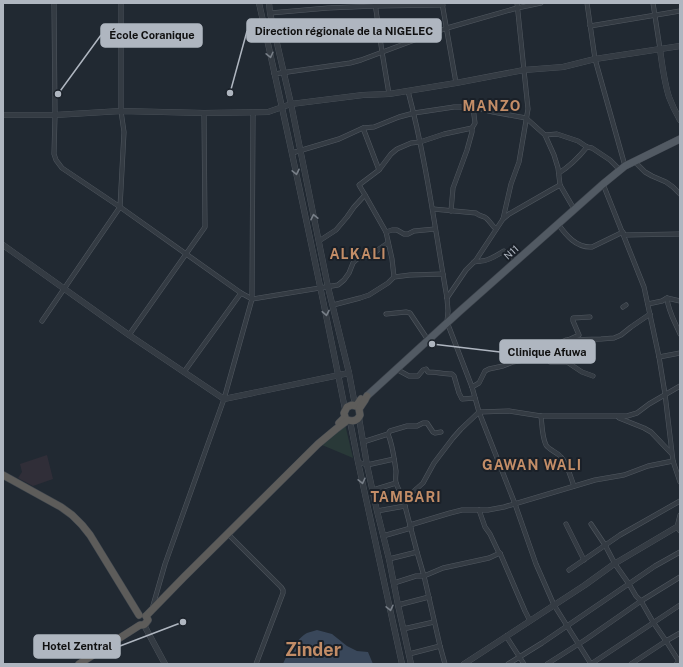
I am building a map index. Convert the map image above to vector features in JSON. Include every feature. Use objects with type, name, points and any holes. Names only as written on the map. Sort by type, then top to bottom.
[{"type":"highway","points":[[79,664],[142,619],[347,417],[349,406],[357,407],[365,400],[366,396]]},
{"type":"highway","points":[[347,417],[355,421],[359,418],[360,415],[357,407]]},
{"type":"highway","points":[[3,475],[61,507],[82,525],[90,535],[142,619]]},
{"type":"highway","points":[[3,479],[68,517],[86,536],[142,619]]},
{"type":"highway","points":[[72,664],[142,619]]},
{"type":"main road","name":"N11","points":[[366,396],[515,261],[622,168],[680,139]]},
{"type":"street","points":[[54,3],[54,154],[56,160],[62,168],[120,207],[241,293],[252,299],[340,284],[349,273],[353,263],[357,259],[373,254],[388,243]]},
{"type":"street","points":[[42,321],[120,207],[124,147],[124,132],[121,111],[121,3]]},
{"type":"street","points":[[259,3],[321,288],[347,417],[402,664]]},
{"type":"street","points":[[269,3],[328,287],[357,407]]},
{"type":"street","points":[[503,219],[510,184],[520,162],[526,118],[528,115],[516,3]]},
{"type":"street","points":[[274,74],[361,60],[447,28],[540,3]]},
{"type":"street","points":[[587,3],[595,59],[622,168]]},
{"type":"street","points":[[653,3],[667,90],[680,120]]},
{"type":"street","points":[[270,13],[375,4],[442,4],[456,83]]},
{"type":"street","points":[[375,4],[390,94]]},
{"type":"street","points":[[590,26],[654,14],[680,11]]},
{"type":"street","points":[[3,115],[55,115],[121,111],[204,113],[268,112],[291,104],[363,95],[390,94],[524,70],[563,67],[595,59],[680,46]]},
{"type":"street","points":[[408,91],[420,142],[444,274],[448,311],[447,322],[536,564],[554,605],[591,664],[680,605]]},
{"type":"street","points":[[292,153],[338,139],[363,128],[374,127],[414,113],[454,107],[473,107],[526,118],[545,135],[554,156],[559,173],[560,185],[574,209]]},
{"type":"street","points":[[451,211],[453,188],[467,150],[472,128],[475,123],[473,107]]},
{"type":"street","points":[[129,336],[205,227],[204,113]]},
{"type":"street","points":[[164,664],[142,619],[164,564],[224,399],[252,299],[253,113]]},
{"type":"street","points":[[363,128],[379,170]]},
{"type":"street","points":[[394,277],[392,258],[386,232],[360,185],[379,170],[394,151],[411,143],[472,128]]},
{"type":"street","points":[[545,135],[557,134],[578,141],[587,147],[592,148],[622,168]]},
{"type":"street","points":[[559,173],[582,154],[587,147]]},
{"type":"street","points":[[634,162],[652,176],[666,182],[680,194]]},
{"type":"street","points":[[603,184],[644,287],[659,356],[673,461],[680,482]]},
{"type":"street","points":[[447,298],[508,214],[560,185]]},
{"type":"street","points":[[319,241],[336,230],[365,194]]},
{"type":"street","points":[[433,209],[476,214],[486,218],[496,229]]},
{"type":"street","points":[[558,223],[567,236],[582,246],[588,247],[623,234],[680,234]]},
{"type":"street","points":[[386,232],[397,230],[404,234],[408,234],[414,231],[435,229]]},
{"type":"street","points":[[3,245],[129,336],[224,399],[349,374]]},
{"type":"street","points":[[473,262],[491,258],[504,251],[515,261]]},
{"type":"street","points":[[333,305],[369,295],[388,283],[394,277],[444,274]]},
{"type":"street","points":[[184,372],[241,293]]},
{"type":"street","points":[[648,304],[667,298],[680,301]]},
{"type":"street","points":[[667,298],[670,313],[680,334]]},
{"type":"street","points":[[386,314],[410,313],[428,340]]},
{"type":"street","points":[[566,340],[576,341],[618,337],[650,314]]},
{"type":"street","points":[[472,388],[479,383],[485,371],[524,360],[579,335],[573,322],[573,318],[590,317]]},
{"type":"street","points":[[543,351],[549,358],[550,362],[567,362],[582,372],[593,376]]},
{"type":"street","points":[[659,356],[680,353]]},
{"type":"street","points":[[396,369],[409,376],[418,376],[422,370],[426,369],[428,372],[452,374],[462,399],[475,398]]},
{"type":"street","points":[[404,500],[423,483],[434,463],[453,438],[479,412],[509,411],[541,416],[627,416],[637,413],[665,394],[680,386]]},
{"type":"street","points":[[541,416],[544,439],[547,446],[560,456],[569,472],[574,486]]},
{"type":"street","points":[[616,417],[651,432],[672,454]]},
{"type":"street","points":[[359,418],[367,465],[411,664]]},
{"type":"street","points":[[363,442],[388,434],[390,431],[408,426],[417,426],[423,423],[426,423],[433,432],[441,432]]},
{"type":"street","points":[[388,434],[392,444],[396,483],[404,500],[424,576],[440,646],[446,664]]},
{"type":"street","points":[[358,462],[367,465],[394,459]]},
{"type":"street","points":[[383,536],[450,513],[462,510],[496,509],[595,480],[624,475],[648,466],[673,461]]},
{"type":"street","points":[[373,490],[396,483]]},
{"type":"street","points":[[569,570],[620,535],[680,501]]},
{"type":"street","points":[[377,511],[405,506]]},
{"type":"street","points":[[479,510],[485,527],[500,553],[530,621]]},
{"type":"street","points":[[464,664],[615,564],[679,528],[680,515]]},
{"type":"street","points":[[566,524],[584,560]]},
{"type":"street","points":[[591,524],[679,663]]},
{"type":"street","points":[[228,534],[282,587],[283,590],[256,664]]},
{"type":"street","points":[[389,559],[417,552]]},
{"type":"street","points":[[508,664],[655,566],[680,552]]},
{"type":"street","points":[[394,583],[416,576],[424,576],[443,568],[489,558],[500,553]]},
{"type":"street","points":[[547,664],[610,624],[641,601],[680,577]]},
{"type":"street","points":[[398,605],[429,598]]},
{"type":"street","points":[[403,629],[434,622]]},
{"type":"street","points":[[631,664],[680,632]]},
{"type":"street","points":[[506,636],[524,664]]},
{"type":"street","points":[[409,654],[440,646]]},
{"type":"shaded area","points":[[345,424],[353,458],[322,445]]},
{"type":"shaded area","points":[[47,455],[53,479],[33,486],[18,478],[22,472],[20,464]]},
{"type":"water","points":[[317,630],[332,634],[347,646],[357,651],[368,652],[373,664],[283,664],[290,651],[304,635]]},
{"type":"place","name":"Direction régionale de la NIGELEC","points":[[230,93]]},
{"type":"place","name":"École Coranique","points":[[58,94]]},
{"type":"place","name":"Clinique Afuwa","points":[[432,344]]},
{"type":"place","name":"Hotel Zentral","points":[[183,622]]},
{"type":"district","name":"MANZO","points":[[492,106]]},
{"type":"district","name":"ALKALI","points":[[358,254]]},
{"type":"district","name":"GAWAN WALI","points":[[532,465]]},
{"type":"district","name":"TAMBARI","points":[[406,497]]},
{"type":"district","name":"Zinder","points":[[313,649]]}]
